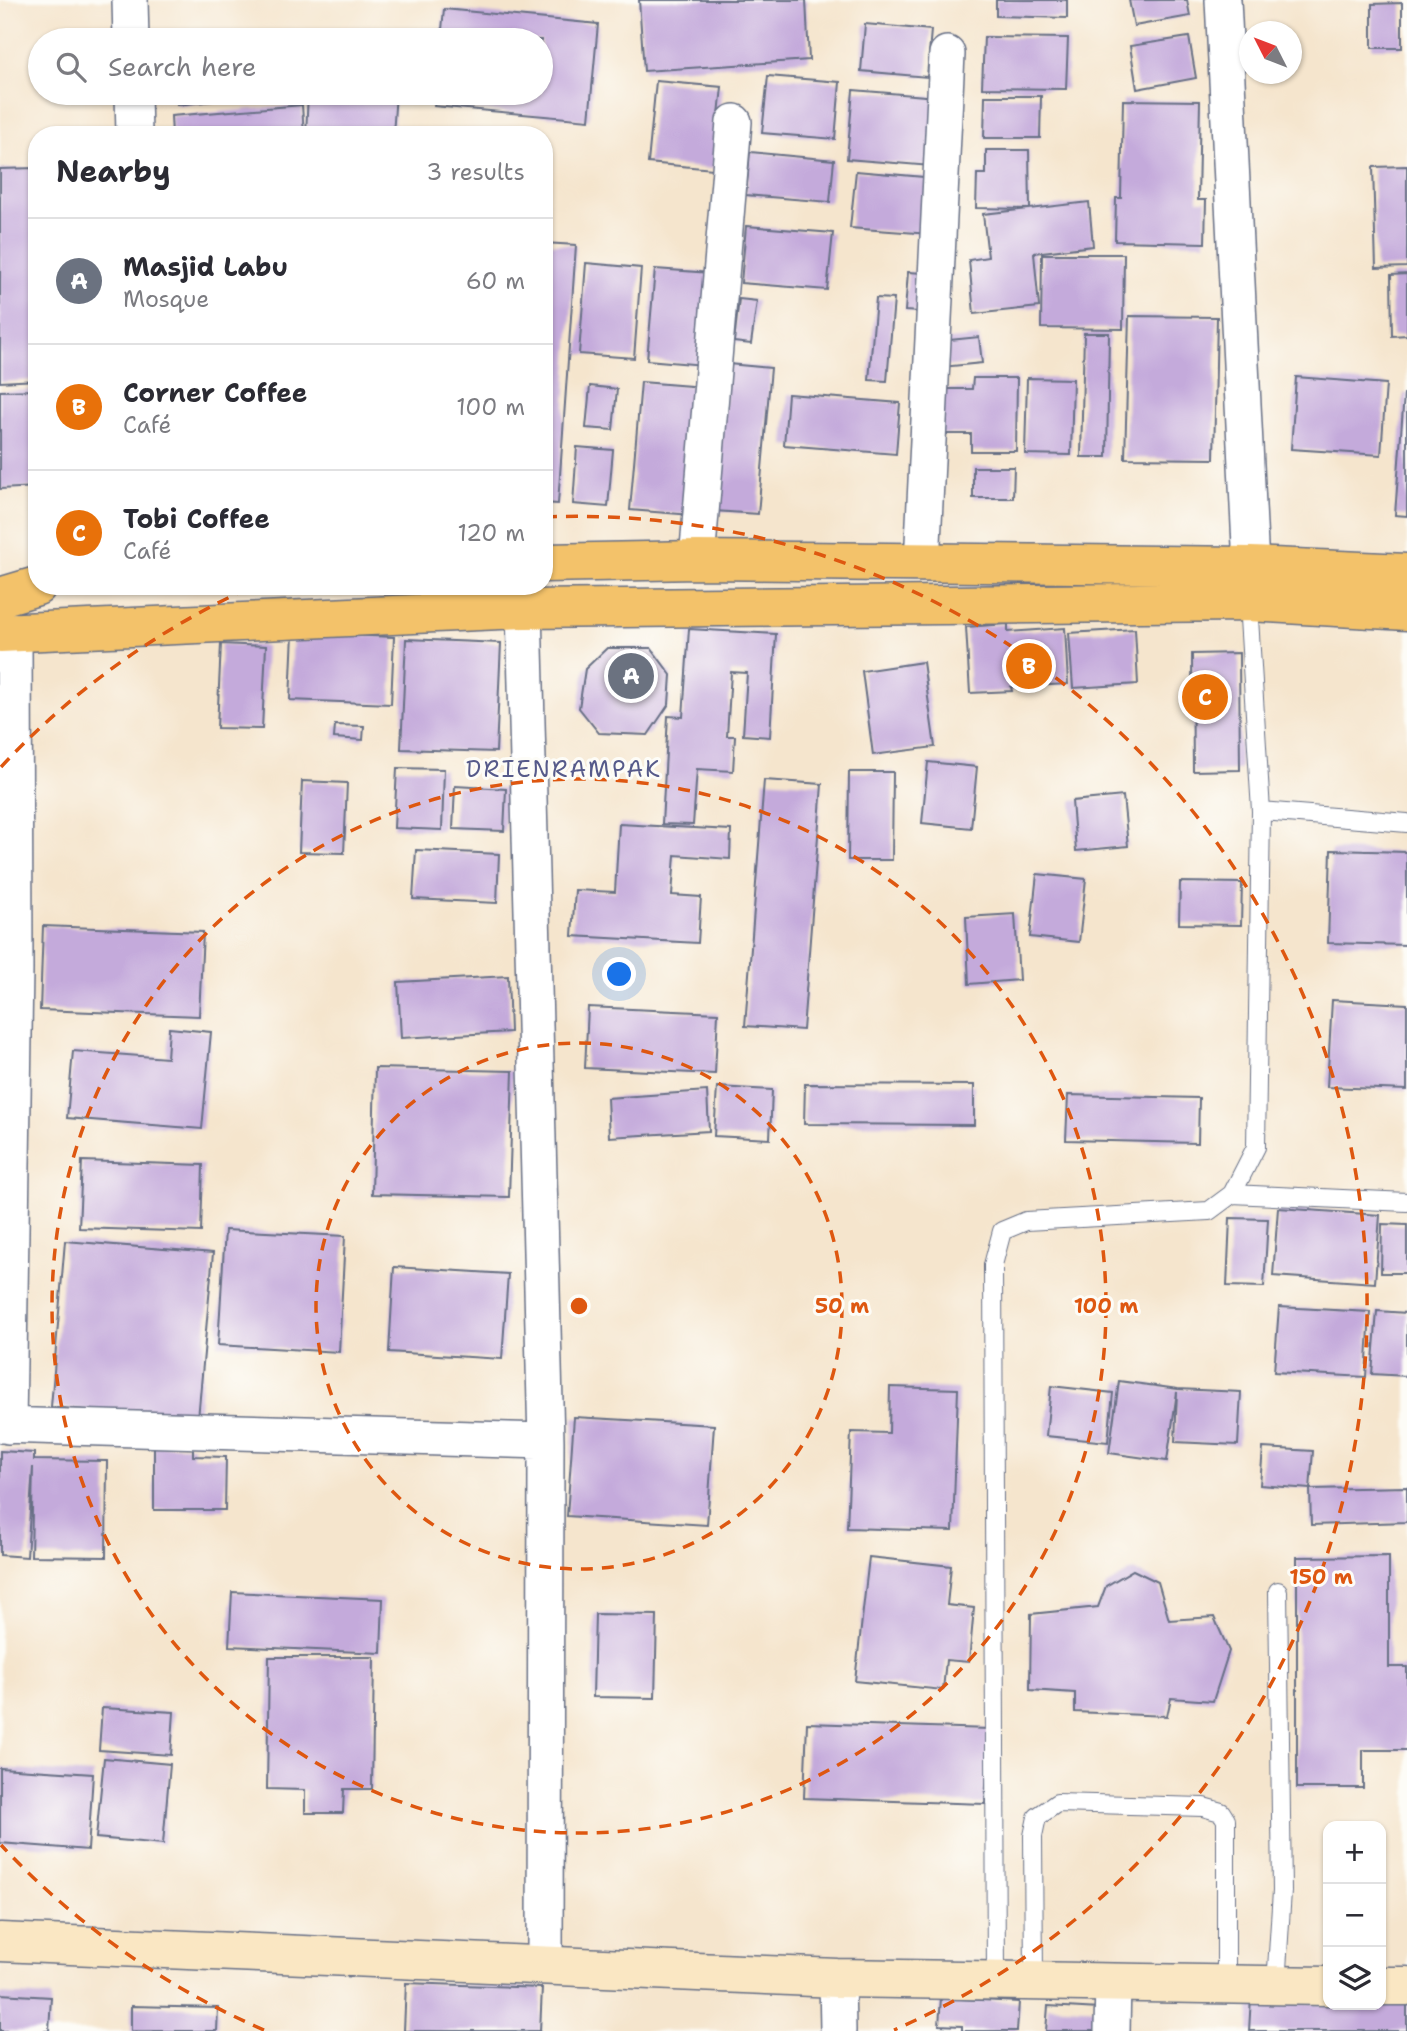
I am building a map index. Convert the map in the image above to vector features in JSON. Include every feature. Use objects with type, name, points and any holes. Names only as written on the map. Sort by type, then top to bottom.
[{"type":"highway","points":[[553,563],[697,560],[922,563],[1250,584],[1407,611]]},
{"type":"highway","points":[[7,632],[524,609],[1250,584],[1407,573]]},
{"type":"highway","points":[[0,597],[28,589]]},
{"type":"street","points":[[131,0],[131,28]]},
{"type":"street","points":[[1223,0],[1250,584]]},
{"type":"street","points":[[922,563],[947,54]]},
{"type":"street","points":[[133,105],[134,126]]},
{"type":"street","points":[[697,560],[734,122]]},
{"type":"street","points":[[524,609],[546,1441],[545,1966]]},
{"type":"street","points":[[7,632],[8,969],[4,1426],[546,1441]]},
{"type":"street","points":[[0,1942],[837,1978],[1323,1986]]},
{"type":"street","points":[[837,1978],[838,2031]]},
{"type":"street","points":[[1112,2031],[1113,1982]]},
{"type":"street","points":[[1386,1986],[1407,1986]]},
{"type":"lane","points":[[996,1981],[993,1265],[1002,1231],[1026,1221],[1209,1211],[1232,1194],[1256,1147],[1261,811],[1250,584]]},
{"type":"lane","points":[[1261,811],[1407,823]]},
{"type":"lane","points":[[1232,1194],[1407,1202]]},
{"type":"lane","points":[[1276,1985],[1282,1891],[1278,1591]]},
{"type":"lane","points":[[1034,1981],[1032,1836],[1037,1816],[1057,1803],[1203,1807],[1220,1812],[1226,1820],[1226,1985]]},
{"type":"building","points":[[639,0],[806,0],[809,60],[644,71]]},
{"type":"building","points":[[996,0],[1067,0],[1067,18],[996,16]]},
{"type":"building","points":[[1129,0],[1187,0],[1190,16],[1134,26]]},
{"type":"building","points":[[1402,3],[1402,48],[1372,48],[1372,4]]},
{"type":"building","points":[[444,9],[598,24],[589,120],[434,106],[553,105],[553,28],[442,28]]},
{"type":"building","points":[[865,24],[931,30],[927,77],[861,71]]},
{"type":"building","points":[[984,37],[1068,38],[1066,89],[982,88]]},
{"type":"building","points":[[1189,37],[1196,78],[1137,89],[1130,46]]},
{"type":"building","points":[[768,76],[840,82],[835,139],[762,133]]},
{"type":"building","points":[[656,81],[722,87],[713,169],[648,163]]},
{"type":"building","points":[[853,90],[937,97],[931,166],[847,159]]},
{"type":"building","points":[[985,96],[1041,96],[1040,138],[984,138]]},
{"type":"building","points":[[1123,100],[1200,101],[1198,200],[1206,200],[1205,243],[1115,241],[1116,198],[1121,198]]},
{"type":"building","points":[[302,105],[303,126],[172,126],[171,116]]},
{"type":"building","points":[[307,105],[395,105],[394,126],[306,126]]},
{"type":"building","points":[[986,150],[1029,150],[1030,209],[1089,202],[1093,246],[1034,253],[1039,307],[974,314],[969,260],[988,257],[983,214],[1029,209],[976,208],[977,174],[986,174]]},
{"type":"building","points":[[750,152],[834,160],[830,202],[746,195]]},
{"type":"building","points":[[1407,166],[1407,267],[1376,268],[1373,167]]},
{"type":"building","points":[[28,168],[28,380],[0,382],[0,169]]},
{"type":"building","points":[[856,171],[935,178],[930,234],[850,228]]},
{"type":"building","points":[[746,226],[833,233],[827,290],[741,283]]},
{"type":"building","points":[[553,244],[576,245],[558,504],[553,504]]},
{"type":"building","points":[[1042,254],[1124,254],[1123,329],[1041,328]]},
{"type":"building","points":[[586,263],[641,268],[634,358],[579,354]]},
{"type":"building","points":[[655,269],[711,273],[704,365],[647,360]]},
{"type":"building","points":[[908,272],[923,273],[919,312],[905,311]]},
{"type":"building","points":[[1407,274],[1407,335],[1392,336],[1391,275]]},
{"type":"building","points":[[876,298],[894,299],[887,381],[869,380]]},
{"type":"building","points":[[739,299],[757,301],[751,344],[734,342]]},
{"type":"building","points":[[1129,316],[1217,317],[1214,459],[1125,458]]},
{"type":"building","points":[[1084,333],[1109,333],[1107,457],[1081,457]]},
{"type":"building","points":[[979,337],[982,363],[942,367],[940,341]]},
{"type":"building","points":[[728,364],[771,368],[758,514],[715,511]]},
{"type":"building","points":[[1296,377],[1386,384],[1381,455],[1291,449]]},
{"type":"building","points":[[973,378],[1017,378],[1016,451],[971,451],[971,434],[936,434],[937,389],[972,389]]},
{"type":"building","points":[[1027,378],[1073,379],[1071,455],[1025,454]]},
{"type":"building","points":[[641,382],[703,387],[692,515],[630,510]]},
{"type":"building","points":[[590,386],[617,389],[613,430],[586,428]]},
{"type":"building","points":[[28,390],[28,487],[0,489],[0,391]]},
{"type":"building","points":[[788,394],[900,403],[896,454],[784,445]]},
{"type":"building","points":[[1404,394],[1407,394],[1407,516],[1395,515]]},
{"type":"building","points":[[577,447],[613,450],[608,507],[573,504]]},
{"type":"building","points":[[973,467],[1014,467],[1013,498],[973,498]]},
{"type":"building","points":[[1008,624],[1008,632],[1065,628],[1068,684],[1011,687],[1012,691],[970,693],[966,627]]},
{"type":"building","points":[[689,629],[776,634],[770,737],[743,735],[747,673],[731,672],[727,736],[735,736],[733,771],[697,769],[693,825],[662,824],[668,716],[683,717]]},
{"type":"building","points":[[1135,629],[1138,684],[1073,688],[1069,633]]},
{"type":"building","points":[[293,633],[394,637],[391,704],[290,700]]},
{"type":"building","points":[[406,639],[501,643],[496,752],[401,749]]},
{"type":"building","points":[[221,644],[266,646],[262,729],[217,728]]},
{"type":"building","points":[[607,648],[651,648],[671,675],[669,704],[648,735],[599,733],[579,708],[585,669]]},
{"type":"building","points":[[1239,653],[1240,770],[1193,771],[1192,654]]},
{"type":"building","points":[[923,662],[935,747],[873,755],[862,671]]},
{"type":"building","points":[[335,725],[364,726],[363,740],[334,738]]},
{"type":"building","points":[[928,762],[977,767],[971,828],[922,823]]},
{"type":"building","points":[[397,768],[444,769],[442,830],[394,828]]},
{"type":"building","points":[[849,772],[893,772],[892,860],[848,860]]},
{"type":"building","points":[[764,780],[822,784],[803,1030],[745,1026]]},
{"type":"building","points":[[302,781],[347,783],[344,853],[299,852]]},
{"type":"building","points":[[455,786],[506,789],[504,831],[453,829]]},
{"type":"building","points":[[1123,796],[1128,846],[1076,851],[1072,801]]},
{"type":"building","points":[[619,824],[731,830],[730,859],[675,855],[672,895],[701,897],[698,943],[572,936],[575,890],[615,892]]},
{"type":"building","points":[[416,850],[499,854],[497,903],[413,899]]},
{"type":"building","points":[[1331,850],[1407,852],[1407,945],[1328,943]]},
{"type":"building","points":[[1037,874],[1086,879],[1079,942],[1030,937]]},
{"type":"building","points":[[1180,882],[1242,883],[1241,925],[1179,924]]},
{"type":"building","points":[[1015,914],[1019,980],[969,984],[966,917]]},
{"type":"building","points":[[43,926],[203,932],[199,1016],[40,1010]]},
{"type":"building","points":[[508,976],[510,1032],[401,1038],[398,982]]},
{"type":"building","points":[[1332,1000],[1407,1004],[1407,1090],[1327,1087]]},
{"type":"building","points":[[588,1007],[718,1013],[715,1074],[585,1068]]},
{"type":"building","points":[[169,1028],[211,1032],[202,1129],[67,1118],[73,1051],[167,1058]]},
{"type":"building","points":[[375,1068],[513,1071],[509,1197],[372,1194]]},
{"type":"building","points":[[805,1084],[974,1085],[974,1125],[804,1124]]},
{"type":"building","points":[[717,1087],[772,1090],[770,1139],[714,1136]]},
{"type":"building","points":[[707,1091],[709,1131],[609,1137],[607,1098]]},
{"type":"building","points":[[1068,1095],[1199,1098],[1198,1143],[1066,1140]]},
{"type":"building","points":[[82,1161],[203,1165],[201,1232],[79,1228]]},
{"type":"building","points":[[1278,1208],[1380,1215],[1375,1283],[1273,1276]]},
{"type":"building","points":[[1230,1218],[1268,1219],[1264,1287],[1227,1286]]},
{"type":"building","points":[[1382,1224],[1407,1225],[1407,1273],[1381,1273]]},
{"type":"building","points":[[225,1230],[345,1236],[339,1352],[218,1345]]},
{"type":"building","points":[[65,1241],[213,1253],[198,1419],[51,1407]]},
{"type":"building","points":[[394,1267],[508,1274],[502,1359],[389,1352]]},
{"type":"building","points":[[1279,1307],[1370,1312],[1366,1377],[1274,1372]]},
{"type":"building","points":[[1377,1311],[1407,1313],[1407,1376],[1372,1374]]},
{"type":"building","points":[[1119,1381],[1178,1389],[1241,1392],[1238,1445],[1175,1442],[1177,1392],[1167,1461],[1109,1453]]},
{"type":"building","points":[[1051,1386],[1113,1393],[1108,1442],[1046,1436]]},
{"type":"building","points":[[890,1387],[958,1389],[953,1531],[847,1528],[851,1432],[889,1433]]},
{"type":"building","points":[[574,1417],[714,1425],[707,1525],[567,1516]]},
{"type":"building","points":[[154,1446],[193,1446],[193,1456],[226,1457],[225,1510],[154,1510]]},
{"type":"building","points":[[1263,1448],[1313,1451],[1310,1489],[1260,1485]]},
{"type":"building","points":[[0,1451],[34,1453],[34,1460],[107,1461],[106,1557],[31,1556],[33,1467],[27,1557],[0,1555]]},
{"type":"building","points":[[1407,1487],[1407,1522],[1311,1525],[1310,1489]]},
{"type":"building","points":[[1389,1556],[1389,1667],[1407,1667],[1407,1750],[1363,1750],[1363,1788],[1297,1788],[1297,1557]]},
{"type":"building","points":[[869,1557],[951,1566],[947,1605],[974,1608],[969,1662],[946,1660],[943,1690],[855,1681]]},
{"type":"building","points":[[1133,1570],[1158,1582],[1169,1620],[1214,1617],[1229,1651],[1213,1701],[1171,1698],[1167,1716],[1075,1712],[1075,1693],[1030,1690],[1031,1614],[1098,1607],[1106,1586]]},
{"type":"building","points":[[232,1592],[383,1599],[381,1653],[229,1646]]},
{"type":"building","points":[[595,1614],[657,1615],[655,1698],[593,1697]]},
{"type":"building","points":[[269,1657],[374,1657],[372,1789],[344,1789],[343,1813],[305,1813],[305,1790],[267,1789]]},
{"type":"building","points":[[102,1708],[174,1712],[171,1755],[99,1750]]},
{"type":"building","points":[[807,1723],[989,1729],[985,1804],[804,1798]]},
{"type":"building","points":[[104,1758],[170,1764],[163,1844],[96,1838]]},
{"type":"building","points":[[0,1768],[93,1774],[88,1850],[0,1843]]},
{"type":"building","points":[[406,1983],[542,1988],[540,2031],[404,2031]]},
{"type":"building","points":[[0,1994],[51,1997],[49,2031],[0,2031]]},
{"type":"building","points":[[1251,1997],[1323,2004],[1323,2010],[1386,2010],[1386,2004],[1407,2002],[1407,2031],[1249,2031]]},
{"type":"building","points":[[941,1998],[1019,2002],[1017,2031],[962,2031],[962,2026],[939,2025]]},
{"type":"building","points":[[131,2006],[218,2008],[217,2031],[131,2031]]},
{"type":"building","points":[[1048,2006],[1099,2009],[1098,2031],[1046,2031]]},
{"type":"place","name":"Corner Coffee","points":[[1029,666]]},
{"type":"place","name":"Masjid Labu","points":[[631,676]]},
{"type":"place","name":"Tobi Coffee","points":[[1205,697]]},
{"type":"district","name":"DRIENRAMPAK","points":[[564,769]]}]
